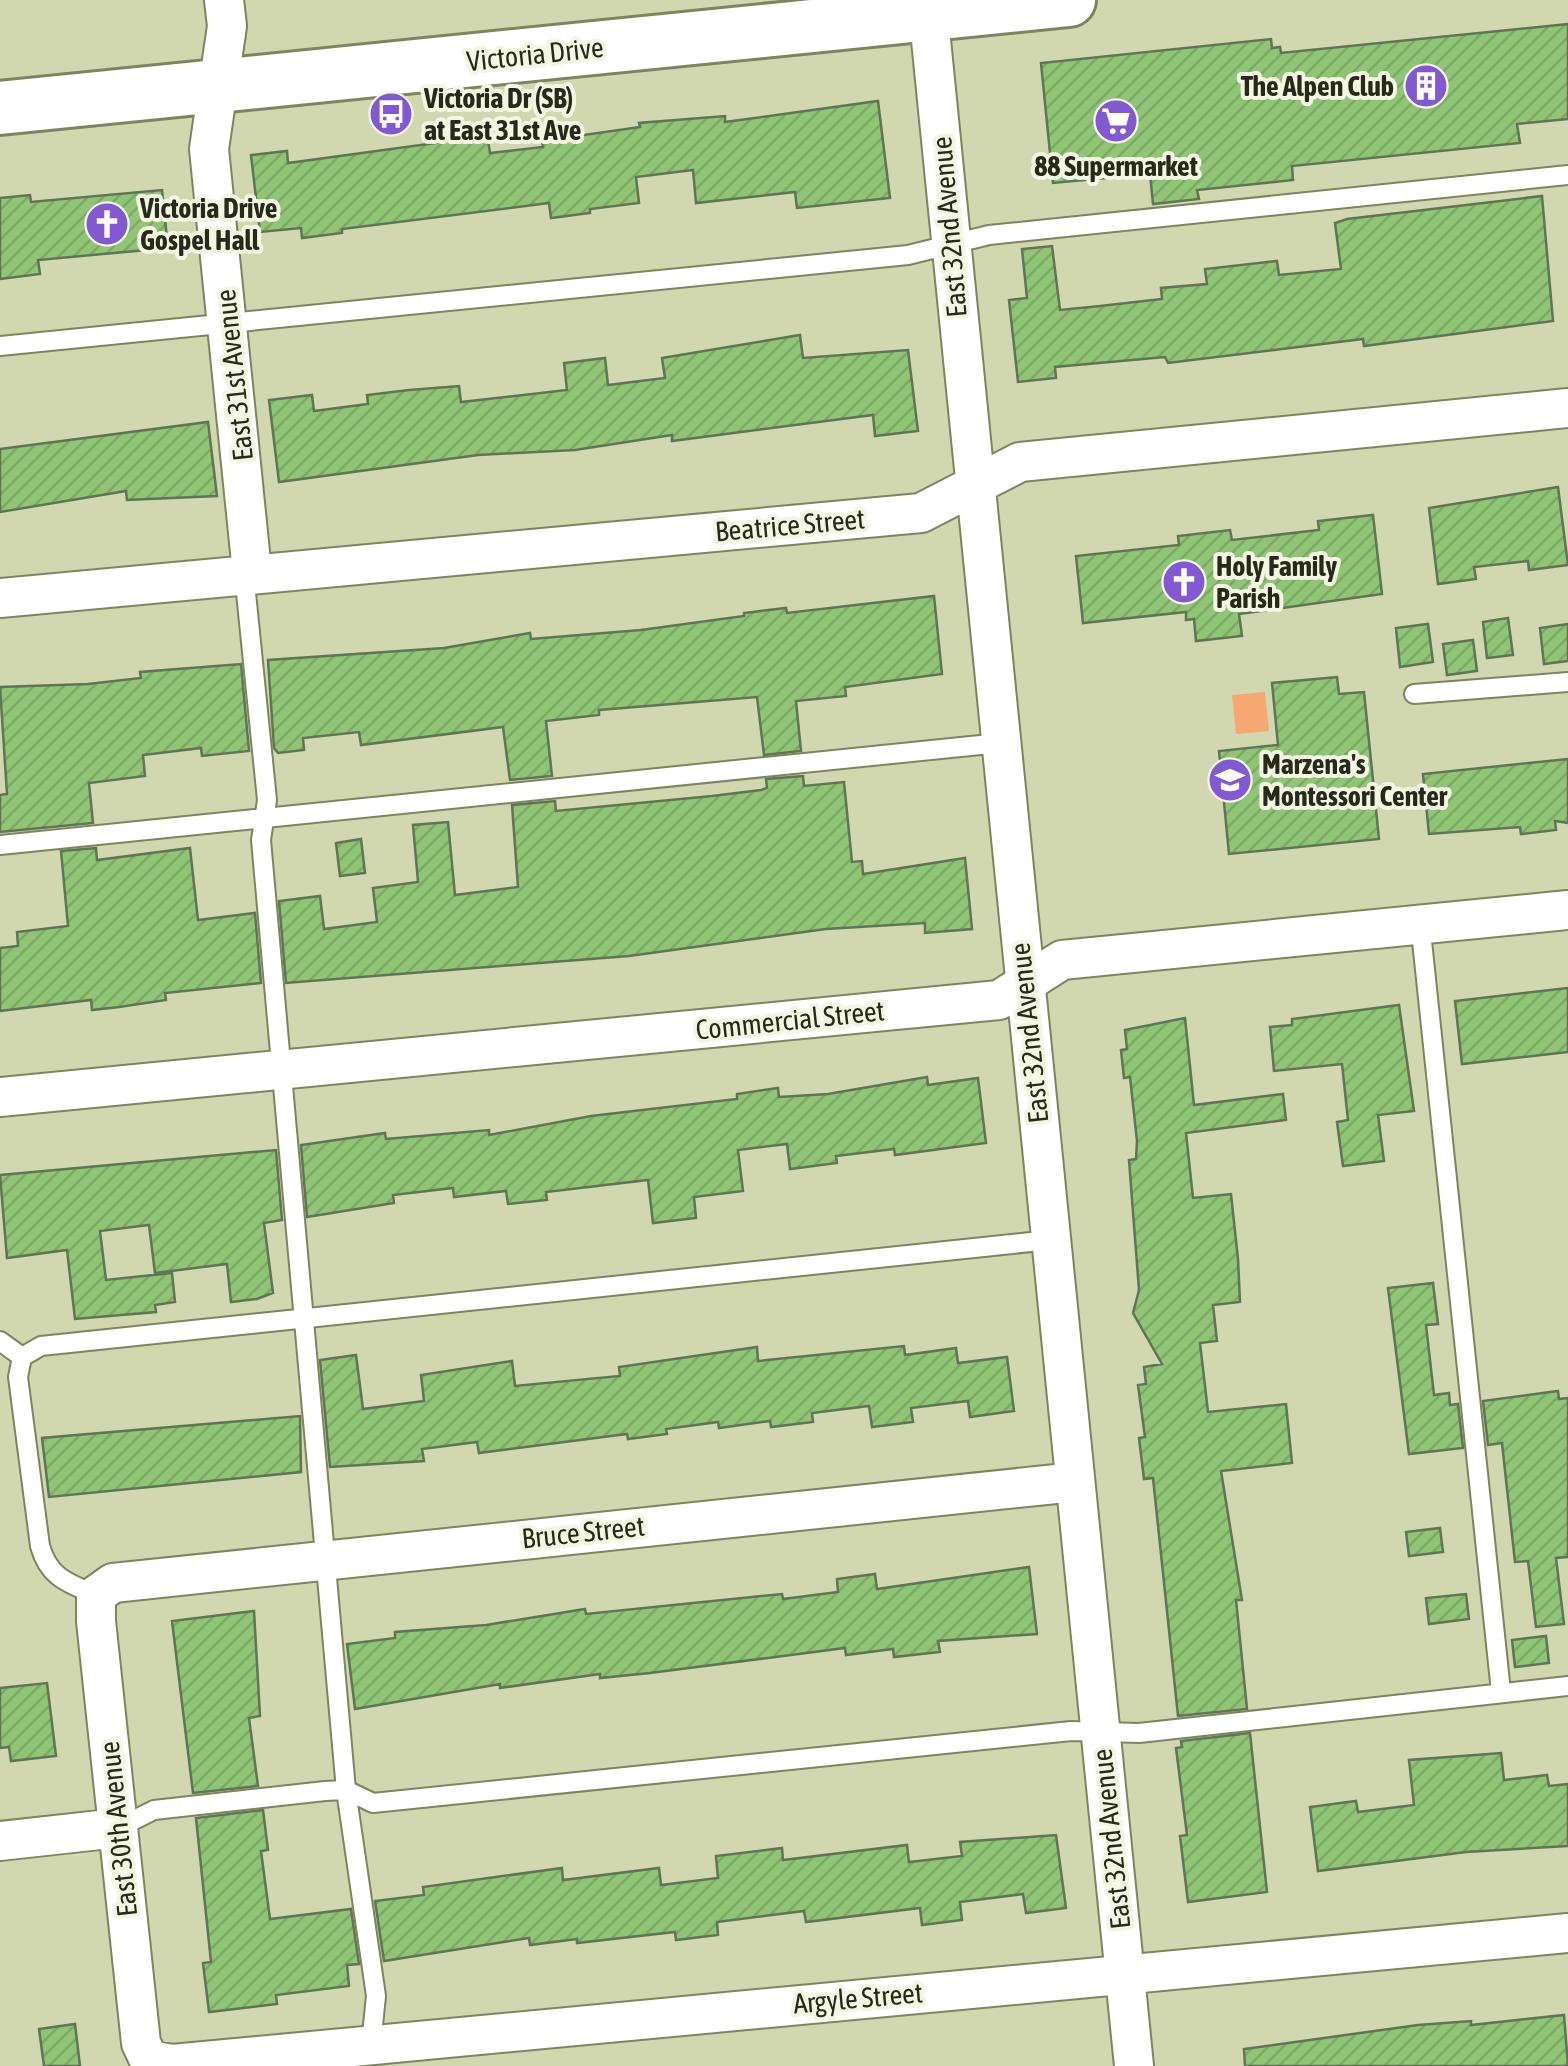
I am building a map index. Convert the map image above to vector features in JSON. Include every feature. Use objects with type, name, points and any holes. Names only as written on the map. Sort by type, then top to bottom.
[{"type":"street","name":"East 31st Avenue","points":[[224,0],[227,26],[209,149],[230,324],[248,572]]},
{"type":"street","name":"Victoria Drive","points":[[0,108],[928,7],[1069,0]]},
{"type":"street","name":"East 32nd Avenue","points":[[928,7],[1134,2066]]},
{"type":"street","name":"Beatrice Street","points":[[0,598],[248,572],[920,513],[1020,462],[1568,408]]},
{"type":"street","name":"Commercial Street","points":[[0,1097],[999,1000],[1062,960],[1568,910]]},
{"type":"street","name":"Bruce Street","points":[[96,1596],[112,1583],[131,1580],[1074,1482]]},
{"type":"street","name":"East 30th Avenue","points":[[96,1596],[140,2043],[149,2060]]},
{"type":"street","points":[[0,1841],[118,1828]]},
{"type":"street","name":"Argyle Street","points":[[149,2060],[172,2064],[372,2055],[1125,1974],[1568,1933]]},
{"type":"lane","points":[[0,346],[908,255],[989,234],[1568,175]]},
{"type":"lane","points":[[248,572],[267,800],[261,840],[280,1070],[346,1790],[376,1996],[372,2055]]},
{"type":"lane","points":[[1414,694],[1568,682]]},
{"type":"lane","points":[[0,845],[1000,743]]},
{"type":"lane","points":[[1420,922],[1501,1692]]},
{"type":"lane","points":[[96,1596],[58,1580],[46,1565],[18,1377],[22,1358],[41,1346],[1050,1240]]},
{"type":"lane","points":[[0,1341],[22,1358]]},
{"type":"lane","points":[[118,1828],[154,1810],[346,1790],[373,1802],[1071,1731],[1139,1733],[1568,1686]]},
{"type":"shaded area","points":[[1265,692],[1269,731],[1236,734],[1232,695]]},
{"type":"building","points":[[1568,24],[1568,119],[1517,124],[1520,143],[1292,166],[1293,180],[1197,190],[1199,199],[1153,204],[1150,174],[1053,183],[1041,63],[1271,39],[1272,48],[1280,47],[1281,53]]},
{"type":"building","points":[[878,101],[890,198],[797,208],[795,192],[696,203],[693,170],[636,177],[639,203],[590,209],[590,213],[551,218],[549,203],[342,229],[342,233],[302,238],[301,228],[260,232],[251,155],[287,151],[288,163],[443,142],[442,134],[486,128],[490,153],[543,147],[542,141],[640,127],[639,123],[725,116],[725,122]]},
{"type":"building","name":"Victoria Drive Gospel Hall","points":[[162,190],[168,248],[38,260],[40,274],[0,279],[0,198],[30,195],[31,202]]},
{"type":"building","points":[[1542,196],[1553,321],[1364,346],[1363,339],[1168,363],[1165,357],[1055,367],[1056,378],[1018,382],[1009,300],[1027,298],[1022,249],[1052,246],[1060,310],[1100,306],[1162,299],[1161,288],[1207,284],[1205,269],[1277,261],[1279,275],[1341,269],[1335,223],[1347,219]]},
{"type":"building","points":[[800,335],[803,358],[908,350],[918,431],[875,436],[873,415],[672,441],[672,435],[575,450],[478,455],[279,482],[269,400],[312,395],[314,411],[368,404],[367,395],[409,390],[459,386],[461,402],[567,390],[564,363],[605,358],[608,385],[665,378],[662,358]]},
{"type":"building","points":[[208,422],[217,496],[127,500],[126,491],[0,512],[0,449]]},
{"type":"building","points":[[1558,487],[1568,565],[1529,570],[1528,561],[1474,567],[1476,579],[1438,584],[1429,508]]},
{"type":"building","name":"Holy Family Parish","points":[[1373,515],[1382,594],[1239,614],[1242,636],[1196,641],[1194,619],[1186,620],[1186,612],[1083,623],[1076,556],[1179,545],[1178,536],[1230,530],[1232,540],[1319,530],[1318,521]]},
{"type":"building","points":[[934,596],[942,674],[845,687],[846,696],[796,701],[801,751],[764,755],[757,697],[599,710],[599,715],[546,721],[552,776],[510,780],[503,727],[361,745],[359,732],[303,738],[304,750],[278,753],[274,748],[268,660],[444,648],[530,633],[531,639],[641,630],[786,608],[787,613]]},
{"type":"building","points":[[1508,618],[1513,655],[1487,658],[1483,622]]},
{"type":"building","points":[[1428,624],[1433,662],[1400,667],[1396,628]]},
{"type":"building","points":[[1568,624],[1568,661],[1544,664],[1540,628]]},
{"type":"building","points":[[1473,640],[1477,671],[1447,675],[1443,644]]},
{"type":"building","points":[[241,664],[249,751],[202,756],[201,748],[143,755],[145,776],[89,783],[93,823],[0,832],[0,795],[7,794],[0,687],[88,684],[141,678],[140,672]]},
{"type":"building","points":[[1337,677],[1339,694],[1364,692],[1379,839],[1229,854],[1219,751],[1278,745],[1272,683]]},
{"type":"building","points":[[1568,759],[1568,823],[1555,821],[1556,830],[1521,834],[1520,827],[1429,834],[1423,774]]},
{"type":"building","points":[[803,776],[804,786],[844,782],[852,862],[862,861],[863,874],[965,858],[972,929],[925,933],[925,923],[826,929],[629,956],[286,983],[279,901],[320,896],[324,929],[377,922],[373,888],[418,882],[413,825],[448,822],[455,895],[518,887],[512,805],[555,801],[556,811],[712,796],[761,790],[767,788],[766,779]]},
{"type":"building","points":[[361,839],[365,873],[340,876],[336,843]]},
{"type":"building","points":[[96,848],[97,860],[190,848],[198,920],[255,913],[261,983],[165,993],[166,1000],[92,1010],[91,1000],[0,1011],[0,948],[18,946],[17,932],[68,926],[61,851]]},
{"type":"building","points":[[1568,988],[1568,1052],[1462,1064],[1455,1001]]},
{"type":"building","points":[[1399,1005],[1414,1111],[1378,1115],[1384,1161],[1343,1166],[1337,1122],[1348,1120],[1342,1064],[1274,1071],[1270,1027],[1292,1025],[1292,1019]]},
{"type":"building","points":[[1185,1018],[1194,1105],[1283,1094],[1286,1120],[1186,1133],[1193,1198],[1231,1194],[1238,1259],[1240,1302],[1213,1305],[1217,1341],[1200,1343],[1208,1412],[1286,1404],[1292,1463],[1221,1471],[1242,1600],[1236,1600],[1247,1709],[1178,1716],[1153,1478],[1144,1479],[1139,1438],[1145,1437],[1138,1385],[1146,1384],[1144,1367],[1162,1364],[1133,1313],[1139,1290],[1129,1160],[1136,1159],[1137,1141],[1130,1077],[1124,1078],[1121,1050],[1127,1049],[1125,1030]]},
{"type":"building","points":[[927,1077],[928,1085],[978,1078],[986,1143],[895,1155],[894,1149],[836,1156],[837,1163],[790,1169],[787,1144],[738,1150],[743,1191],[694,1197],[696,1218],[653,1223],[648,1180],[546,1192],[547,1200],[508,1204],[506,1191],[454,1197],[453,1188],[393,1195],[394,1203],[307,1217],[301,1145],[385,1133],[386,1139],[489,1130],[489,1135],[591,1116],[737,1099],[737,1094],[778,1088],[779,1097],[828,1094]]},
{"type":"building","points":[[276,1150],[282,1220],[264,1223],[273,1293],[231,1302],[227,1264],[155,1273],[149,1225],[100,1231],[106,1280],[172,1273],[175,1302],[155,1305],[156,1312],[75,1319],[67,1250],[7,1258],[0,1175]]},
{"type":"building","points":[[1433,1283],[1438,1324],[1426,1325],[1434,1395],[1449,1393],[1450,1405],[1458,1404],[1463,1448],[1409,1454],[1388,1288]]},
{"type":"building","points":[[904,1346],[905,1355],[956,1348],[958,1363],[1007,1357],[1014,1411],[970,1417],[968,1401],[911,1408],[913,1422],[872,1427],[869,1406],[812,1413],[813,1422],[771,1427],[770,1421],[719,1428],[718,1422],[666,1429],[667,1434],[628,1439],[627,1434],[479,1453],[477,1442],[422,1449],[424,1461],[330,1467],[320,1360],[356,1355],[363,1409],[424,1401],[421,1375],[512,1361],[515,1386],[620,1376],[619,1367],[757,1347],[758,1361]]},
{"type":"building","points":[[1558,1391],[1559,1399],[1568,1398],[1568,1557],[1556,1558],[1564,1624],[1536,1627],[1528,1561],[1515,1562],[1502,1443],[1488,1445],[1483,1401]]},
{"type":"building","points":[[300,1416],[301,1472],[49,1497],[42,1438]]},
{"type":"building","points":[[1440,1528],[1443,1552],[1409,1556],[1406,1532]]},
{"type":"building","points":[[1029,1567],[1037,1634],[938,1641],[940,1652],[894,1657],[893,1649],[846,1655],[845,1648],[650,1673],[600,1678],[600,1674],[500,1688],[500,1684],[355,1709],[347,1644],[395,1638],[395,1632],[486,1625],[585,1609],[586,1614],[782,1594],[783,1599],[838,1592],[837,1579],[875,1574],[877,1589]]},
{"type":"building","points":[[1466,1594],[1469,1619],[1429,1624],[1426,1598]]},
{"type":"building","points":[[254,1611],[260,1716],[249,1718],[258,1786],[193,1793],[172,1621]]},
{"type":"building","points":[[1546,1636],[1549,1663],[1515,1667],[1512,1640]]},
{"type":"building","points":[[47,1683],[56,1756],[11,1761],[9,1747],[0,1748],[0,1688]]},
{"type":"building","points":[[1250,1733],[1267,1892],[1188,1902],[1180,1836],[1187,1835],[1176,1748],[1182,1747],[1181,1741]]},
{"type":"building","points":[[1501,1753],[1504,1780],[1547,1775],[1549,1786],[1568,1784],[1568,1846],[1466,1852],[1318,1871],[1310,1807],[1356,1801],[1358,1812],[1414,1805],[1409,1760]]},
{"type":"building","points":[[263,1810],[268,1850],[261,1851],[270,1919],[351,1909],[359,1964],[347,1965],[349,1986],[276,1995],[277,2004],[209,2012],[203,1963],[211,1962],[196,1818]]},
{"type":"building","points":[[1056,1835],[1066,1908],[1026,1913],[1023,1894],[960,1902],[962,1920],[922,1925],[920,1908],[806,1922],[804,1911],[717,1922],[718,1935],[676,1940],[675,1932],[530,1945],[529,1938],[384,1961],[375,1901],[424,1895],[423,1887],[562,1868],[563,1880],[659,1868],[661,1885],[718,1878],[716,1856],[782,1848],[783,1860],[907,1845],[909,1862],[962,1856],[960,1842]]},
{"type":"building","points":[[1564,2015],[1568,2066],[1245,2066],[1244,2049],[1418,2025],[1471,2021],[1471,2025]]},
{"type":"building","points":[[75,2024],[80,2066],[44,2066],[39,2029]]},
{"type":"place","name":"The Alpen Club","points":[[1426,86]]},
{"type":"place","name":"Victoria Dr (SB) at East 31st Ave","points":[[391,114]]},
{"type":"place","name":"88 Supermarket","points":[[1116,121]]},
{"type":"place","name":"Victoria Drive Gospel Hall","points":[[107,224]]},
{"type":"place","name":"Holy Family Parish","points":[[1184,582]]},
{"type":"place","name":"Marzena's Montessori Center","points":[[1230,780]]}]
